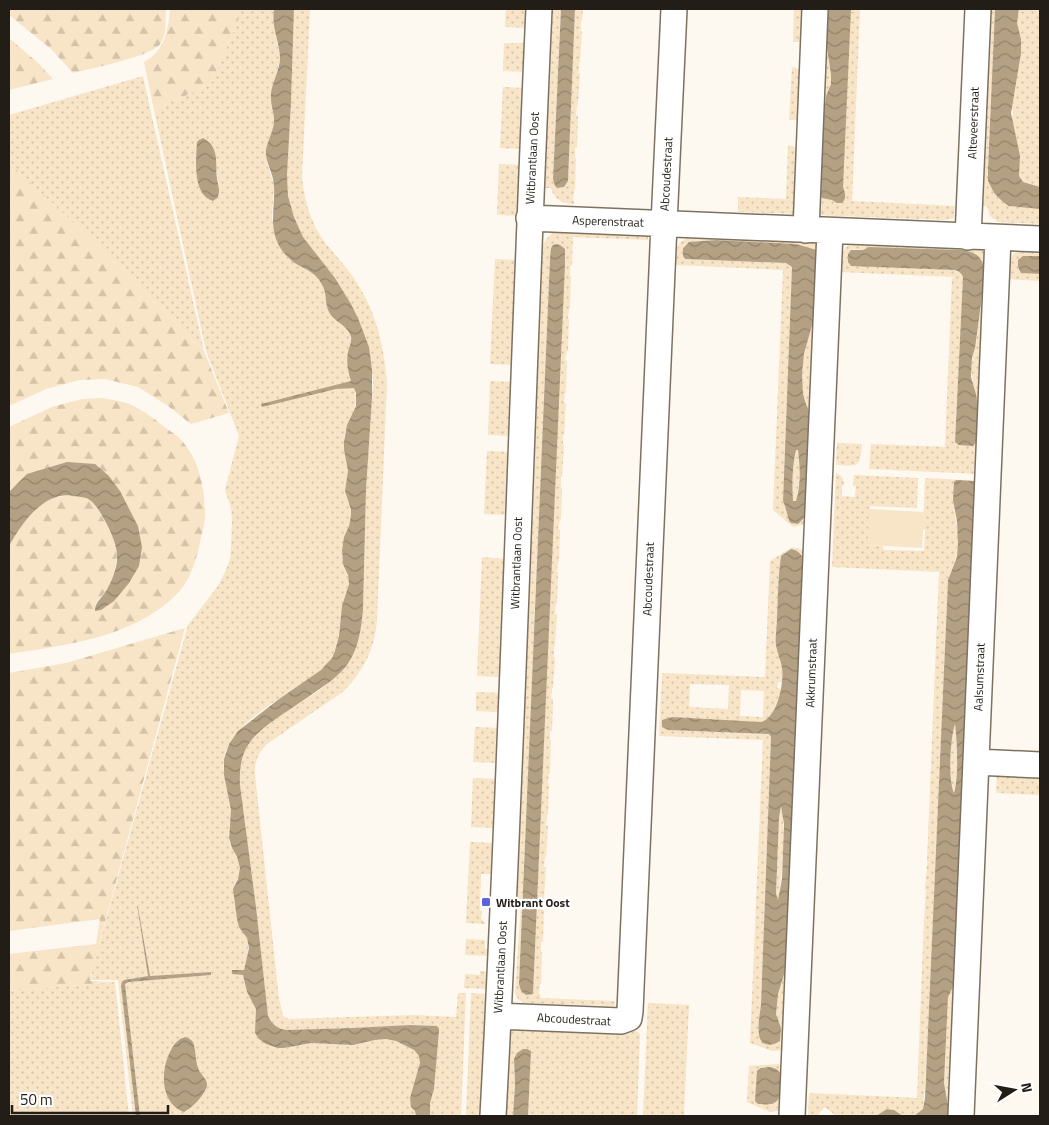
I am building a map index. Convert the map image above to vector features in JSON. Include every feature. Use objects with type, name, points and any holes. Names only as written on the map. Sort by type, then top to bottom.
[{"type":"street","name":"Witbrantlaan Oost","points":[[493,1116],[504,906],[529,218],[539,9]]},
{"type":"street","name":"Abcoudestraat","points":[[498,1016],[621,1021],[628,1018],[630,1011],[674,9]]},
{"type":"street","points":[[815,9],[818,230]]},
{"type":"street","name":"Alteveerstraat","points":[[968,236],[978,9]]},
{"type":"street","name":"Asperenstraat","points":[[529,218],[1040,239]]},
{"type":"street","name":"Akkrumstraat","points":[[792,1116],[818,230]]},
{"type":"street","name":"Aalsumstraat","points":[[961,1116],[998,238]]},
{"type":"street","points":[[976,762],[1040,765]]},
{"type":"green space","points":[[9,9],[166,9],[165,31],[161,43],[147,53],[73,73],[51,49],[9,15]]},
{"type":"green space","points":[[170,9],[238,9],[239,18],[211,84],[154,110],[144,62],[157,52],[164,40]]},
{"type":"green space","points":[[238,9],[274,9],[273,18],[280,57],[272,87],[274,126],[266,151],[267,162],[274,185],[272,216],[276,239],[290,259],[318,278],[325,289],[327,308],[334,318],[347,328],[351,340],[347,359],[352,382],[261,405],[354,387],[356,402],[344,442],[348,472],[346,491],[351,517],[342,554],[349,582],[342,608],[336,648],[329,662],[315,675],[246,723],[230,743],[225,753],[224,774],[231,809],[230,843],[240,868],[235,889],[248,943],[244,970],[233,970],[232,973],[243,975],[247,992],[255,1005],[272,1046],[284,1048],[311,1043],[353,1045],[386,1039],[396,1041],[414,1050],[419,1056],[420,1063],[413,1109],[416,1116],[140,1116],[125,984],[129,982],[211,975],[210,972],[150,976],[137,907],[148,976],[125,980],[121,986],[136,1116],[133,1116],[118,980],[91,980],[188,625],[218,586],[230,559],[232,519],[231,508],[225,490],[239,436],[206,351],[154,110],[211,84],[239,18]],"holes":[[[201,139],[217,172],[219,188],[213,201],[208,199],[197,142]],[[185,1037],[199,1071],[205,1078],[204,1093],[186,1112],[167,1060],[176,1043]]]},
{"type":"green space","points":[[294,9],[310,9],[302,176],[304,194],[312,220],[321,236],[350,273],[373,314],[381,340],[387,382],[377,620],[371,649],[363,667],[344,691],[267,744],[261,751],[255,766],[279,999],[283,1016],[289,1019],[414,1015],[456,1017],[458,993],[466,993],[461,1116],[430,1116],[439,1031],[437,1026],[410,1025],[287,1030],[276,1026],[268,1017],[240,772],[245,751],[256,735],[327,684],[343,669],[355,649],[363,610],[366,490],[373,384],[372,370],[358,318],[335,278],[303,237],[294,217],[288,196],[287,175]]},
{"type":"green space","points":[[506,9],[530,9],[529,28],[505,27]]},
{"type":"green space","points":[[552,9],[561,9],[553,179],[558,188],[562,188],[568,181],[575,9],[583,9],[581,30],[579,31],[582,31],[576,115],[578,116],[577,147],[575,148],[574,157],[576,158],[575,190],[572,199],[574,204],[560,201],[551,188],[545,188]]},
{"type":"green space","points":[[794,9],[810,9],[802,42],[793,42]]},
{"type":"green space","points":[[822,9],[860,9],[852,201],[955,206],[954,218],[946,220],[813,215]]},
{"type":"green space","points":[[991,9],[995,9],[988,181],[994,193],[1009,206],[1040,209],[1040,224],[998,222],[990,216],[987,206],[983,206]]},
{"type":"green space","points":[[1019,9],[1040,9],[1040,187],[1023,182],[1019,176],[1019,154],[1011,116],[1013,116],[1013,110],[1011,110],[1021,39],[1017,23]]},
{"type":"green space","points":[[9,38],[38,63],[53,79],[9,90]]},
{"type":"green space","points":[[504,43],[528,43],[528,72],[503,71]]},
{"type":"green space","points":[[792,67],[803,73],[798,120],[789,120]]},
{"type":"green space","points":[[143,76],[204,351],[109,256],[9,163],[9,115]]},
{"type":"green space","points":[[503,87],[527,88],[524,149],[500,148]]},
{"type":"green space","points":[[788,145],[793,146],[800,152],[801,214],[738,212],[738,197],[786,199]]},
{"type":"green space","points":[[9,163],[109,256],[204,351],[229,413],[191,424],[168,406],[138,387],[105,379],[79,380],[46,389],[9,406]]},
{"type":"green space","points":[[499,164],[523,165],[521,216],[497,215]]},
{"type":"green space","points":[[557,230],[648,234],[648,240],[573,237],[572,266],[570,266],[569,276],[571,276],[570,308],[567,318],[569,319],[568,351],[565,360],[567,361],[566,393],[563,402],[566,403],[560,487],[562,488],[561,519],[558,529],[560,530],[559,562],[556,571],[558,572],[557,604],[554,614],[557,614],[551,698],[553,699],[552,731],[550,731],[549,740],[551,741],[550,773],[547,782],[549,783],[548,815],[545,825],[548,825],[542,909],[544,910],[543,941],[541,942],[540,951],[542,952],[541,984],[538,994],[540,994],[541,998],[615,1001],[615,1006],[524,1003],[518,999],[515,993],[521,903],[514,903],[542,249],[549,236]],"holes":[[[565,249],[533,993],[526,995],[521,991],[519,984],[550,258]]]},
{"type":"green space","points":[[690,234],[806,238],[813,241],[820,249],[822,259],[810,523],[793,527],[773,510],[783,270],[676,265],[676,252],[679,244],[681,241],[690,238]],"holes":[[[716,240],[796,244],[817,250],[819,253],[816,311],[804,354],[802,374],[803,394],[811,421],[808,494],[804,518],[798,524],[789,521],[783,501],[792,267],[786,263],[685,259],[683,256],[683,247],[698,241]]]},
{"type":"green space","points":[[851,243],[981,248],[987,253],[981,474],[869,469],[871,444],[947,447],[945,446],[952,278],[954,277],[840,272],[842,256],[847,246]],"holes":[[[869,247],[962,250],[978,256],[983,264],[985,274],[972,361],[972,377],[976,394],[955,442],[963,277],[955,270],[848,262],[848,254],[853,249],[863,250]]]},
{"type":"green space","points":[[1040,249],[1040,256],[1023,256],[1022,273],[1040,274],[1040,281],[1008,279],[1010,262],[1014,254],[1023,250]]},
{"type":"green space","points":[[495,259],[519,260],[515,365],[490,364]]},
{"type":"green space","points":[[490,381],[514,382],[512,436],[488,435]]},
{"type":"green space","points":[[103,398],[129,404],[147,414],[176,435],[193,458],[200,476],[205,516],[194,564],[185,584],[175,596],[139,622],[75,643],[9,654],[9,546],[18,530],[38,507],[52,498],[71,495],[88,498],[98,509],[113,537],[117,556],[114,574],[106,591],[95,604],[101,610],[138,526],[120,491],[14,487],[9,492],[9,427],[52,407],[82,399]]},
{"type":"green space","points":[[837,443],[862,444],[857,464],[849,466],[836,465]]},
{"type":"green space","points":[[796,450],[798,450],[799,456],[799,482],[796,501],[793,501],[793,476]]},
{"type":"green space","points":[[487,451],[511,452],[508,515],[484,514]]},
{"type":"green space","points":[[836,473],[844,481],[842,496],[855,497],[854,475],[918,478],[917,508],[870,506],[868,545],[883,546],[884,550],[924,551],[925,478],[981,481],[951,1113],[944,1083],[948,997],[956,980],[976,483],[954,508],[958,545],[957,557],[948,580],[923,1109],[914,1116],[903,1116],[894,1110],[887,1109],[876,1116],[836,1116],[825,1107],[817,1116],[808,1116],[809,1093],[919,1098],[917,1097],[924,919],[926,891],[928,891],[925,890],[927,863],[929,863],[927,862],[939,572],[941,572],[832,567]]},
{"type":"green space","points":[[869,509],[924,512],[922,548],[868,545]]},
{"type":"green space","points":[[792,547],[809,551],[788,1050],[772,1051],[750,1043],[763,740],[659,736],[662,673],[765,677],[770,561]],"holes":[[[791,549],[795,549],[787,965],[778,994],[776,1014],[781,1028],[773,1045],[764,1044],[758,1033],[761,1005],[771,737],[769,734],[668,730],[672,717],[761,722],[772,713],[782,689],[777,688],[778,682],[782,682],[782,666],[776,645],[781,556]],[[690,684],[729,685],[728,709],[689,707]],[[741,690],[764,691],[763,717],[740,716]]]},
{"type":"green space","points":[[482,557],[506,559],[501,677],[477,676]]},
{"type":"green space","points":[[185,628],[90,981],[115,982],[9,991],[9,954],[96,944],[100,919],[9,931],[9,673],[66,663]]},
{"type":"green space","points":[[476,692],[501,693],[500,712],[476,711]]},
{"type":"green space","points":[[955,723],[957,768],[953,794],[950,783],[951,734]]},
{"type":"green space","points":[[475,727],[499,728],[497,763],[473,762]]},
{"type":"green space","points":[[997,774],[1040,774],[1040,795],[996,793]]},
{"type":"green space","points":[[473,778],[497,779],[495,828],[471,827]]},
{"type":"green space","points":[[782,803],[783,852],[778,902],[776,894],[779,818]]},
{"type":"green space","points":[[470,842],[494,843],[493,874],[481,874],[480,910],[482,911],[481,919],[486,924],[466,923]]},
{"type":"green space","points":[[466,939],[485,940],[485,949],[490,949],[489,956],[465,955]]},
{"type":"green space","points":[[480,971],[489,972],[488,989],[464,988],[465,974],[480,975]]},
{"type":"green space","points":[[115,982],[129,1116],[9,1116],[9,991]]},
{"type":"green space","points":[[471,993],[488,994],[483,1116],[466,1116]]},
{"type":"green space","points":[[648,1003],[689,1005],[684,1116],[643,1116]]},
{"type":"green space","points":[[515,1028],[634,1029],[640,1034],[637,1116],[528,1116],[531,1052],[514,1062],[513,1116],[505,1116],[509,1037]]},
{"type":"green space","points":[[778,1064],[787,1066],[785,1110],[770,1112],[747,1102],[749,1066]],"holes":[[[769,1067],[772,1067],[771,1104],[758,1104]]]},
{"type":"water","points":[[274,9],[294,9],[287,175],[288,196],[294,217],[303,237],[335,278],[358,318],[369,347],[372,370],[372,398],[366,490],[363,610],[357,645],[347,665],[326,685],[273,721],[256,735],[250,742],[242,760],[240,785],[268,1016],[276,1026],[287,1030],[410,1025],[437,1026],[439,1031],[430,1116],[416,1116],[415,1111],[411,1107],[410,1098],[420,1063],[419,1056],[414,1050],[396,1041],[386,1039],[353,1045],[311,1043],[284,1048],[266,1044],[255,1033],[256,1009],[247,992],[243,975],[232,974],[232,970],[244,970],[249,948],[247,938],[239,927],[233,889],[238,879],[240,868],[229,838],[231,810],[224,775],[224,759],[229,744],[238,731],[279,699],[321,670],[332,658],[339,636],[342,606],[349,584],[348,575],[343,564],[342,550],[351,515],[345,491],[348,471],[344,442],[347,425],[356,406],[354,388],[336,389],[262,407],[261,404],[351,381],[347,363],[351,341],[349,333],[329,312],[323,287],[317,277],[288,257],[280,247],[274,231],[274,186],[266,150],[274,124],[271,97],[280,57],[273,15]]},
{"type":"water","points":[[561,9],[575,9],[568,181],[564,187],[558,188],[555,186],[553,179]]},
{"type":"water","points":[[827,9],[851,9],[843,187],[845,197],[842,203],[822,198],[817,192],[822,114],[831,84],[826,41]]},
{"type":"water","points":[[995,9],[1019,9],[1017,23],[1021,39],[1021,53],[1011,113],[1020,156],[1019,176],[1023,182],[1040,187],[1040,209],[1009,206],[994,193],[988,181]]},
{"type":"water","points":[[203,138],[212,146],[216,156],[219,191],[217,198],[213,201],[206,197],[198,184],[197,142]]},
{"type":"water","points":[[716,240],[796,244],[817,250],[816,311],[804,354],[802,374],[803,394],[810,413],[808,494],[804,518],[798,524],[789,521],[783,501],[792,267],[786,263],[685,259],[683,248],[689,242]],"holes":[[[796,450],[798,450],[800,469],[798,495],[796,501],[793,501],[793,469]]]},
{"type":"water","points":[[556,244],[565,249],[565,265],[533,994],[526,995],[521,991],[519,984],[550,258],[551,248]]},
{"type":"water","points":[[869,247],[962,250],[976,254],[981,260],[985,274],[972,358],[971,377],[978,408],[978,440],[973,446],[959,445],[955,442],[963,277],[960,272],[955,270],[851,266],[848,262],[848,254],[851,250],[863,250]]},
{"type":"water","points":[[1023,256],[1040,256],[1040,274],[1021,273],[1018,267],[1018,260]]},
{"type":"water","points":[[67,462],[95,464],[109,476],[120,491],[138,526],[142,547],[139,566],[129,583],[114,601],[101,610],[95,611],[96,605],[112,578],[117,564],[117,555],[108,527],[99,510],[89,499],[64,495],[44,503],[27,518],[9,546],[9,492],[27,474]]},
{"type":"water","points":[[956,480],[974,481],[976,483],[956,981],[948,997],[944,1083],[950,1116],[914,1116],[923,1109],[925,1098],[948,580],[957,557],[958,544],[957,521],[953,500],[954,482]],"holes":[[[955,724],[957,768],[954,793],[950,759]]]},
{"type":"water","points":[[791,549],[796,550],[805,561],[787,965],[778,994],[776,1014],[781,1028],[780,1041],[769,1045],[762,1041],[759,1026],[771,737],[769,734],[668,730],[662,727],[662,720],[672,717],[761,722],[772,714],[779,699],[782,682],[782,668],[776,642],[781,556]],"holes":[[[781,806],[784,824],[782,879],[778,900],[776,894]]]},
{"type":"water","points":[[137,905],[150,976],[211,972],[211,975],[129,982],[125,984],[140,1116],[136,1116],[121,986],[124,980],[148,976]]},
{"type":"water","points":[[185,1037],[193,1043],[198,1068],[207,1085],[198,1101],[184,1112],[176,1108],[166,1094],[164,1076],[167,1058],[172,1048],[178,1040]]},
{"type":"water","points":[[523,1049],[531,1051],[528,1116],[513,1116],[514,1059],[517,1053]]},
{"type":"water","points":[[769,1067],[777,1070],[782,1075],[779,1097],[775,1103],[758,1104],[755,1101],[757,1071],[761,1068]]},
{"type":"water","points":[[887,1109],[894,1110],[903,1116],[876,1116]]},
{"type":"place","name":"Witbrant Oost","points":[[486,902]]}]
